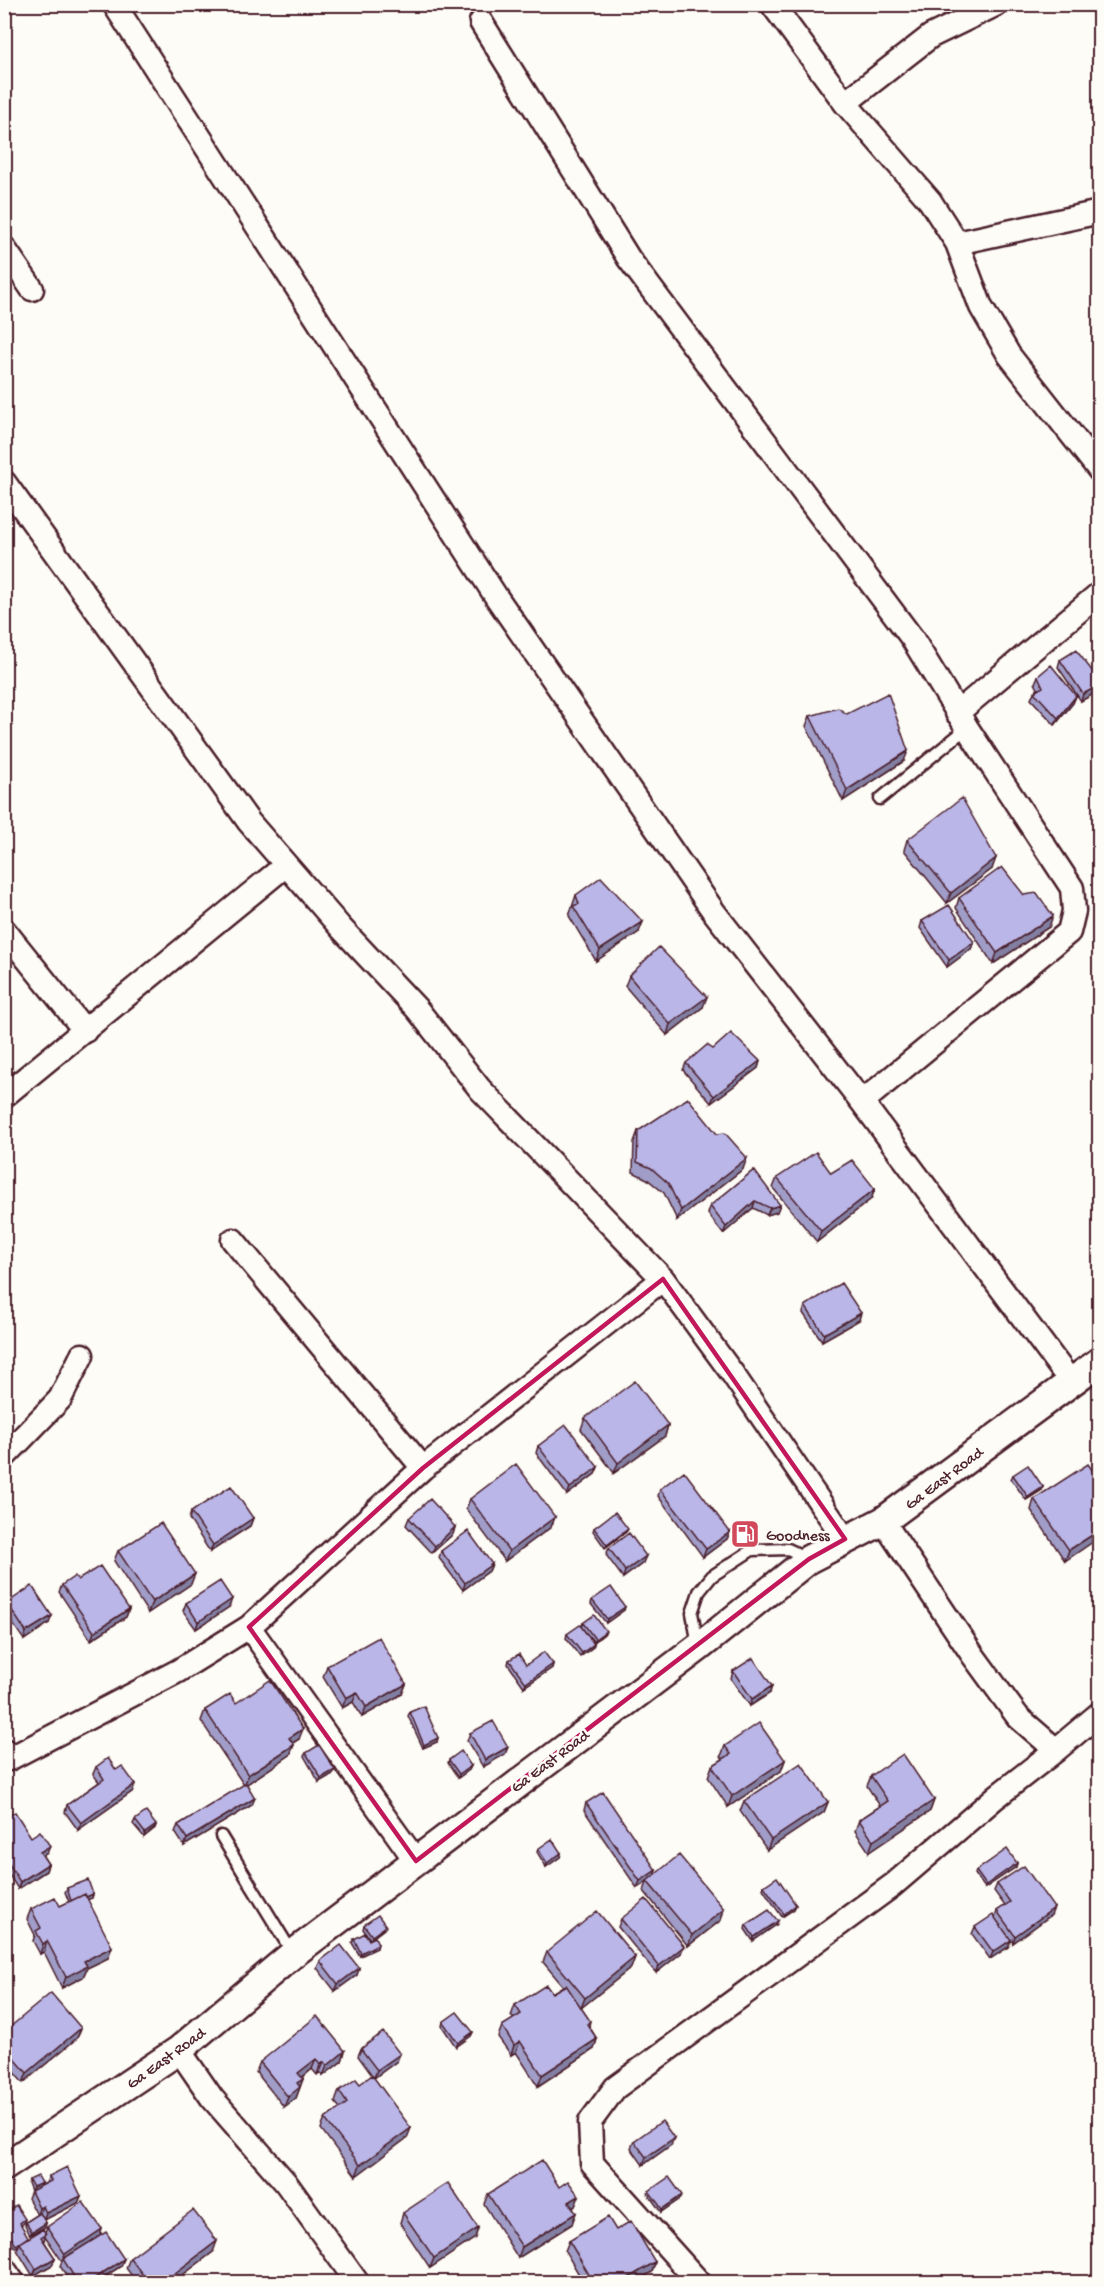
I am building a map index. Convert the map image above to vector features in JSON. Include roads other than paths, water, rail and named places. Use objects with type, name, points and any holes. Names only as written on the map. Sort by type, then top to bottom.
[{"type":"street","points":[[114,4],[497,598],[714,912],[862,1102],[1071,1382]]},
{"type":"street","points":[[772,4],[845,103],[930,201],[957,243],[981,307],[1009,355],[1100,471]]},
{"type":"street","points":[[845,103],[931,36],[997,4]]},
{"type":"street","points":[[481,22],[629,259],[912,638],[962,720],[1072,888],[1074,911],[1069,932],[862,1102]]},
{"type":"street","points":[[957,243],[1100,212]]},
{"type":"street","points":[[4,248],[32,289]]},
{"type":"street","points":[[4,482],[249,822],[417,1009],[480,1089],[663,1279],[732,1373],[845,1539]]},
{"type":"street","points":[[962,720],[1100,593]]},
{"type":"street","points":[[4,1096],[286,864]]},
{"type":"street","points":[[4,930],[85,1031]]},
{"type":"street","points":[[233,1240],[423,1468]]},
{"type":"street","points":[[6,1757],[178,1671],[249,1627],[423,1468],[663,1279]]},
{"type":"street","points":[[4,1457],[60,1399],[82,1355]]},
{"type":"street","name":"Ga East Road","points":[[4,2167],[179,2050],[293,1954],[699,1647],[809,1559],[883,1521],[1100,1361]]},
{"type":"street","points":[[883,1521],[972,1654],[1018,1717],[1056,1750]]},
{"type":"street","points":[[249,1627],[416,1861]]},
{"type":"street","points":[[699,2283],[592,2163],[590,2122],[615,2088],[893,1885],[996,1797],[1100,1713]]},
{"type":"street","points":[[179,2050],[213,2098],[286,2183],[357,2283]]},
{"type":"street","points":[[4,2269],[14,2283]]},
{"type":"lane","points":[[880,799],[962,720]]},
{"type":"lane","points":[[699,1647],[692,1613],[699,1592],[712,1576],[752,1550],[788,1549],[809,1559]]},
{"type":"lane","points":[[221,1836],[293,1954]]},
{"type":"place","name":"Goodness","points":[[745,1534]]}]
